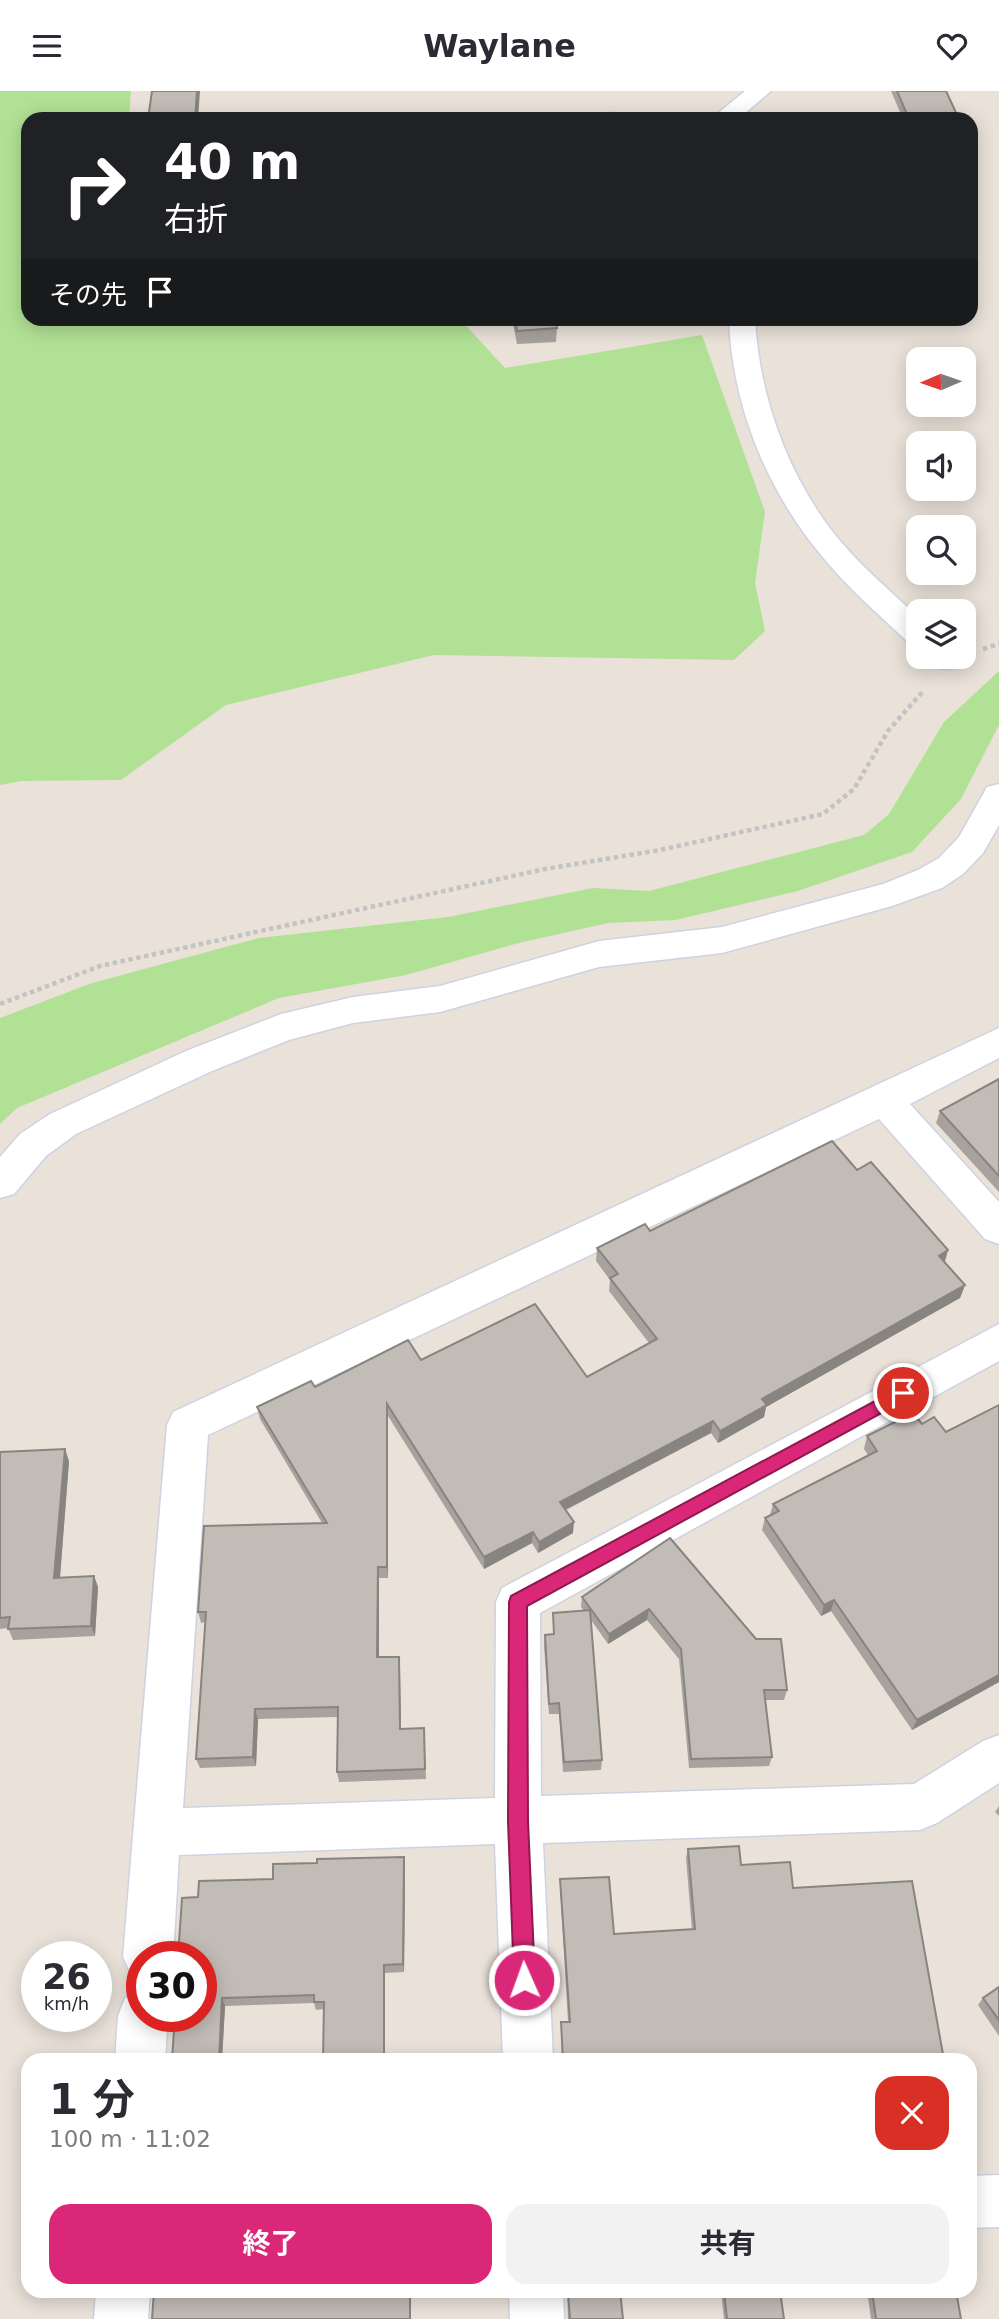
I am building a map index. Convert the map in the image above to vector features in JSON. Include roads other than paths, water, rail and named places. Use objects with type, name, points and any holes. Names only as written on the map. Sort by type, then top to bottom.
[{"type":"street","points":[[732,112],[760,91]]},
{"type":"street","points":[[742,326],[742,349],[750,390],[801,506],[820,535],[848,568],[906,623]]},
{"type":"street","points":[[0,1183],[33,1145],[63,1124],[199,1061],[281,1028],[353,1010],[440,999],[599,954],[722,940],[918,884],[951,866],[971,845],[999,795]]},
{"type":"street","points":[[149,1941],[188,1425],[884,1100],[999,1042]]},
{"type":"street","points":[[884,1100],[999,1228]]},
{"type":"street","points":[[528,2053],[518,1821],[518,1602],[999,1341]]},
{"type":"street","points":[[157,1832],[920,1807],[999,1757]]},
{"type":"street","points":[[140,2053],[142,2032]]},
{"type":"street","points":[[977,2202],[999,2201]]},
{"type":"street","points":[[121,2319],[122,2298]]},
{"type":"street","points":[[536,2298],[537,2319]]}]
